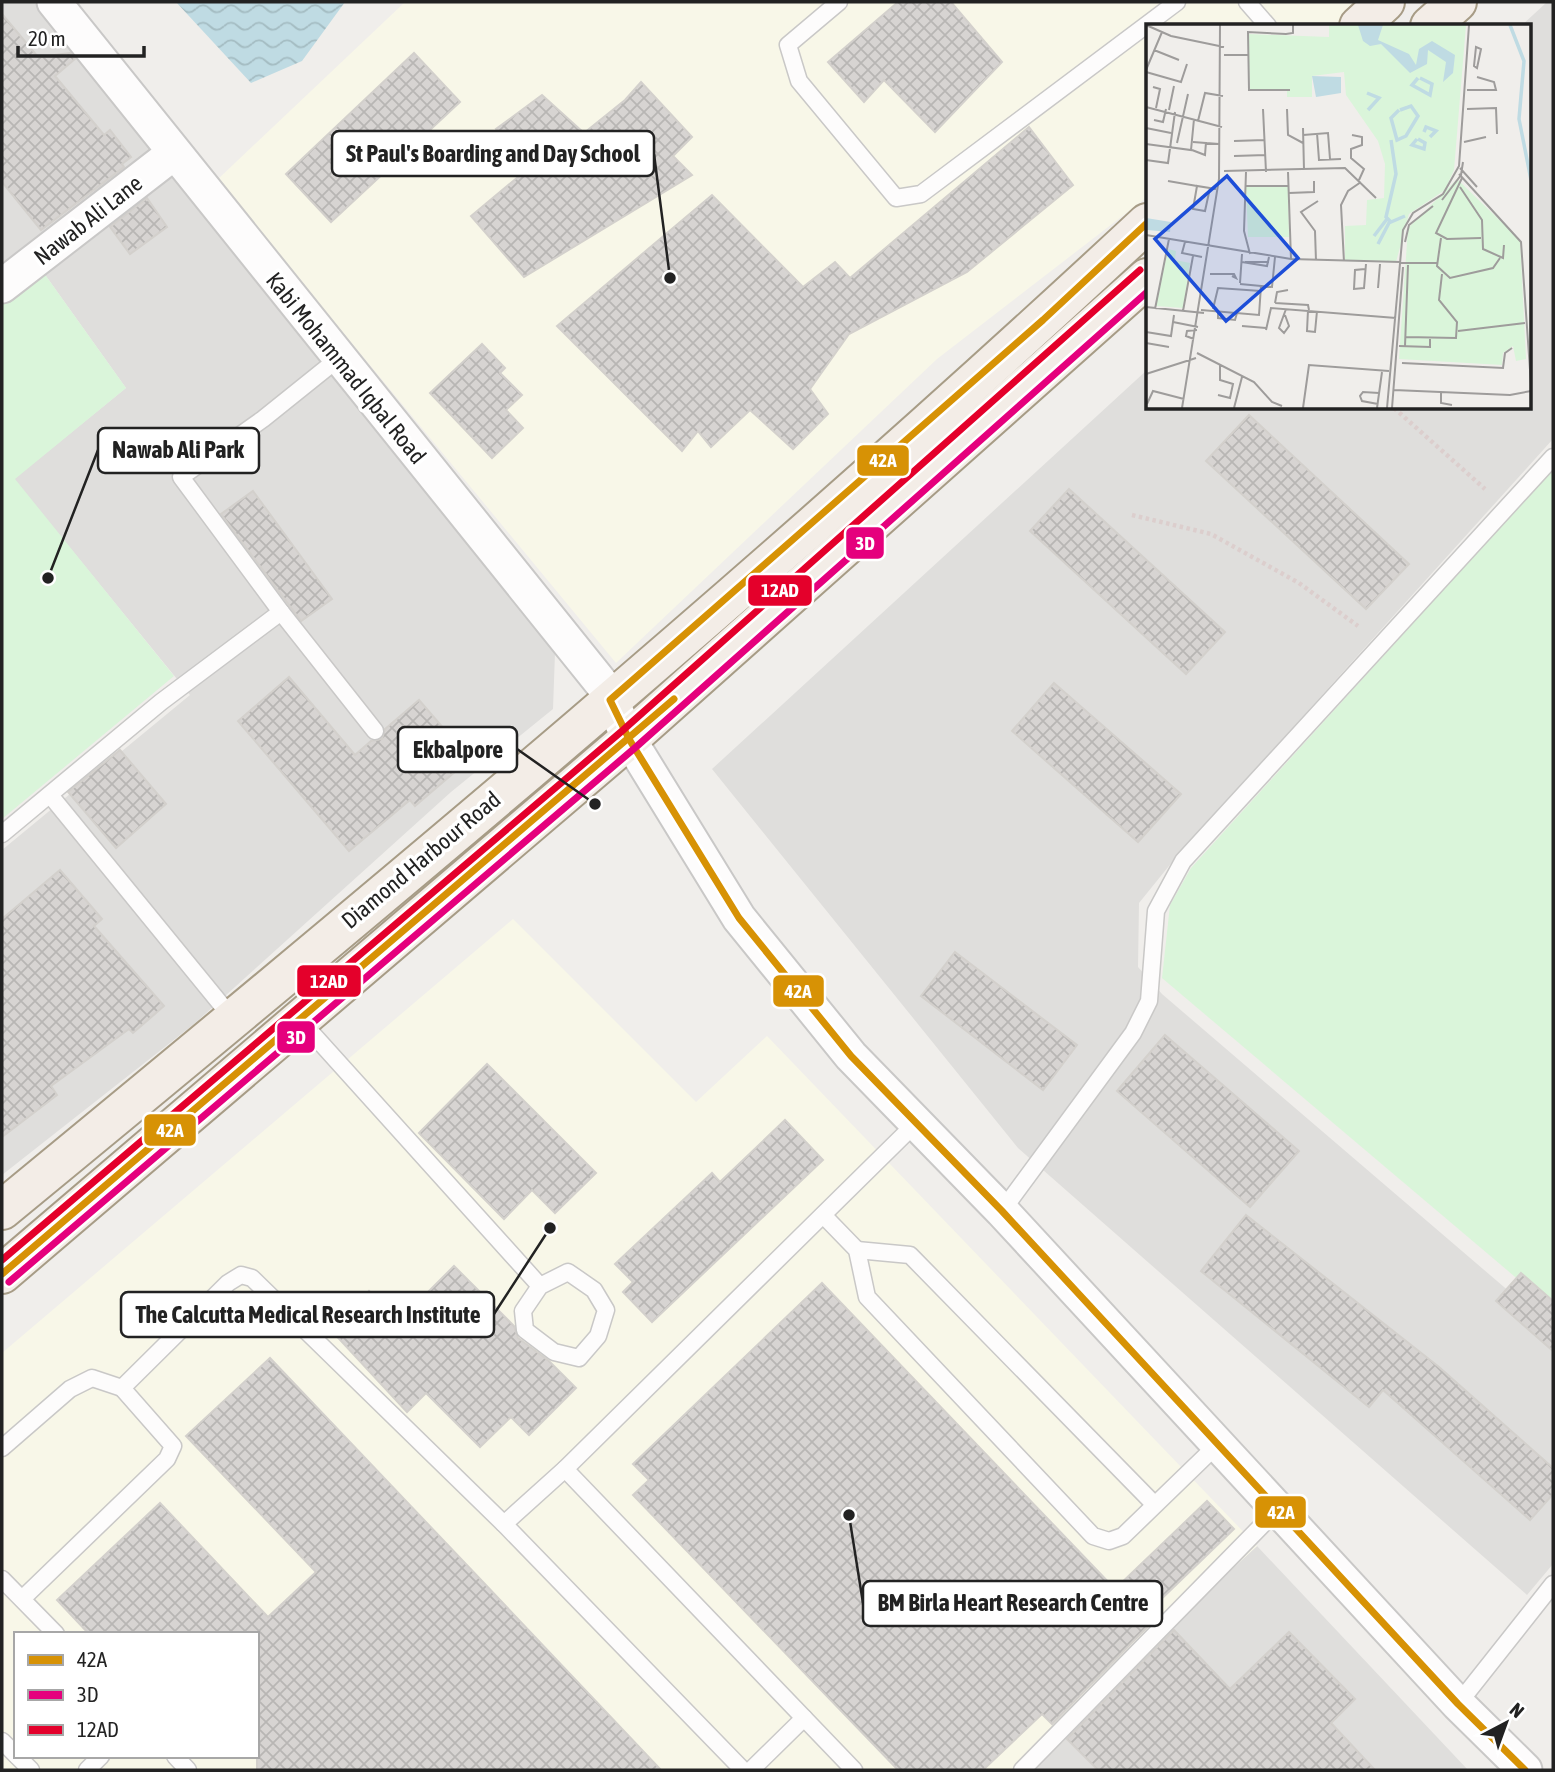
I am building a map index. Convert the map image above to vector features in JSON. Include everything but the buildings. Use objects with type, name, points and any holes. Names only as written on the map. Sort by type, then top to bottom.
[{"type":"main road","points":[[1361,24],[1385,2]]},
{"type":"main road","points":[[1432,24],[1457,2]]},
{"type":"main road","name":"Diamond Harbour Road","points":[[2,1210],[233,1019],[610,700],[1043,320],[1146,224]]},
{"type":"main road","name":"Diamond Harbour Road","points":[[2,1274],[629,739],[1146,279]]},
{"type":"street","name":"Kabi Mohammad Iqbal Road","points":[[54,2],[606,689],[629,739],[739,918],[851,1056],[1002,1211],[1458,1704],[1525,1770]]},
{"type":"street","name":"Nawab Ali Lane","points":[[2,286],[174,153]]},
{"type":"lane","points":[[839,2],[788,45],[799,81],[895,198],[921,194],[1146,25]]},
{"type":"lane","points":[[1148,24],[1177,2]]},
{"type":"lane","points":[[1247,2],[1266,24]]},
{"type":"lane","points":[[338,358],[263,419],[181,477],[281,612],[375,731]]},
{"type":"lane","points":[[1002,1211],[1133,1033],[1149,1001],[1156,911],[1183,862],[1553,457]]},
{"type":"lane","points":[[2,834],[161,702],[281,612]]},
{"type":"lane","points":[[50,795],[233,1019]]},
{"type":"lane","points":[[300,1020],[540,1286]]},
{"type":"lane","points":[[504,1524],[565,1469],[916,1123]]},
{"type":"lane","points":[[823,1215],[857,1250],[867,1297],[1093,1536],[1109,1541],[1123,1536],[1217,1446]]},
{"type":"lane","points":[[857,1250],[910,1255],[1154,1504]]},
{"type":"lane","points":[[568,1272],[594,1290],[606,1310],[598,1336],[579,1358],[554,1352],[525,1330],[523,1311],[540,1286],[568,1272]]},
{"type":"lane","points":[[122,1388],[228,1283],[241,1275],[252,1278],[504,1524],[743,1770]]},
{"type":"lane","points":[[2,1448],[70,1389],[93,1378],[122,1388],[173,1446],[167,1459],[22,1599]]},
{"type":"lane","points":[[565,1469],[854,1770]]},
{"type":"lane","points":[[1022,1770],[1278,1509]]},
{"type":"lane","points":[[2,1579],[54,1632]]},
{"type":"lane","points":[[1458,1704],[1553,1584]]},
{"type":"lane","points":[[751,1770],[804,1718]]},
{"type":"lane","points":[[2,1741],[14,1754]]},
{"type":"path","points":[[1396,410],[1506,508]]},
{"type":"path","points":[[1132,515],[1210,534],[1299,583],[1382,644]]},
{"type":"shaded area","points":[[2,2],[34,2],[155,150],[2,271]]},
{"type":"shaded area","points":[[405,2],[1380,2],[1353,24],[1146,24],[1146,198],[937,359],[616,663],[217,180]]},
{"type":"shaded area","points":[[1547,2],[1553,2],[1553,439],[1177,856],[1139,903],[1138,967],[1162,994],[1553,1329],[1553,1564],[1527,1595],[1018,1148],[712,769],[1146,371],[1146,410],[1530,410],[1530,24],[1523,24]]},
{"type":"shaded area","points":[[171,167],[555,653],[553,709],[451,792],[194,1024],[2,1175],[2,850],[190,695],[14,479],[126,388],[41,269]]},
{"type":"shaded area","points":[[513,919],[696,1102],[767,1036],[1257,1546],[1022,1762],[1029,1770],[2,1770],[2,1353]]},
{"type":"shaded area","points":[[1257,1546],[1468,1770],[1029,1770],[1022,1762]]},
{"type":"green space","points":[[41,269],[126,388],[15,479],[174,676],[2,819],[2,300]]},
{"type":"green space","points":[[1553,469],[1553,1309],[1162,978],[1170,905],[1191,868]]},
{"type":"water","points":[[176,2],[345,2],[302,61],[251,83]]},
{"type":"transit line","name":"42A","points":[[1146,224],[1043,320],[610,700],[629,739],[739,918],[851,1056],[1002,1211],[1458,1704],[1525,1770]]},
{"type":"transit line","name":"12AD","points":[[2,1260],[622,731],[1140,270]]},
{"type":"transit line","name":"3D","points":[[9,1282],[636,747],[1146,293]]},
{"type":"transit line","name":"42A","points":[[2,1274],[674,699]]},
{"type":"place","name":"St Paul's Boarding and Day School","points":[[670,278]]},
{"type":"place","name":"Nawab Ali Park","points":[[48,578]]},
{"type":"place","name":"Ekbalpore","points":[[595,804]]},
{"type":"place","name":"The Calcutta Medical Research Institute","points":[[550,1228]]},
{"type":"place","name":"BM Birla Heart Research Centre","points":[[849,1515]]}]
